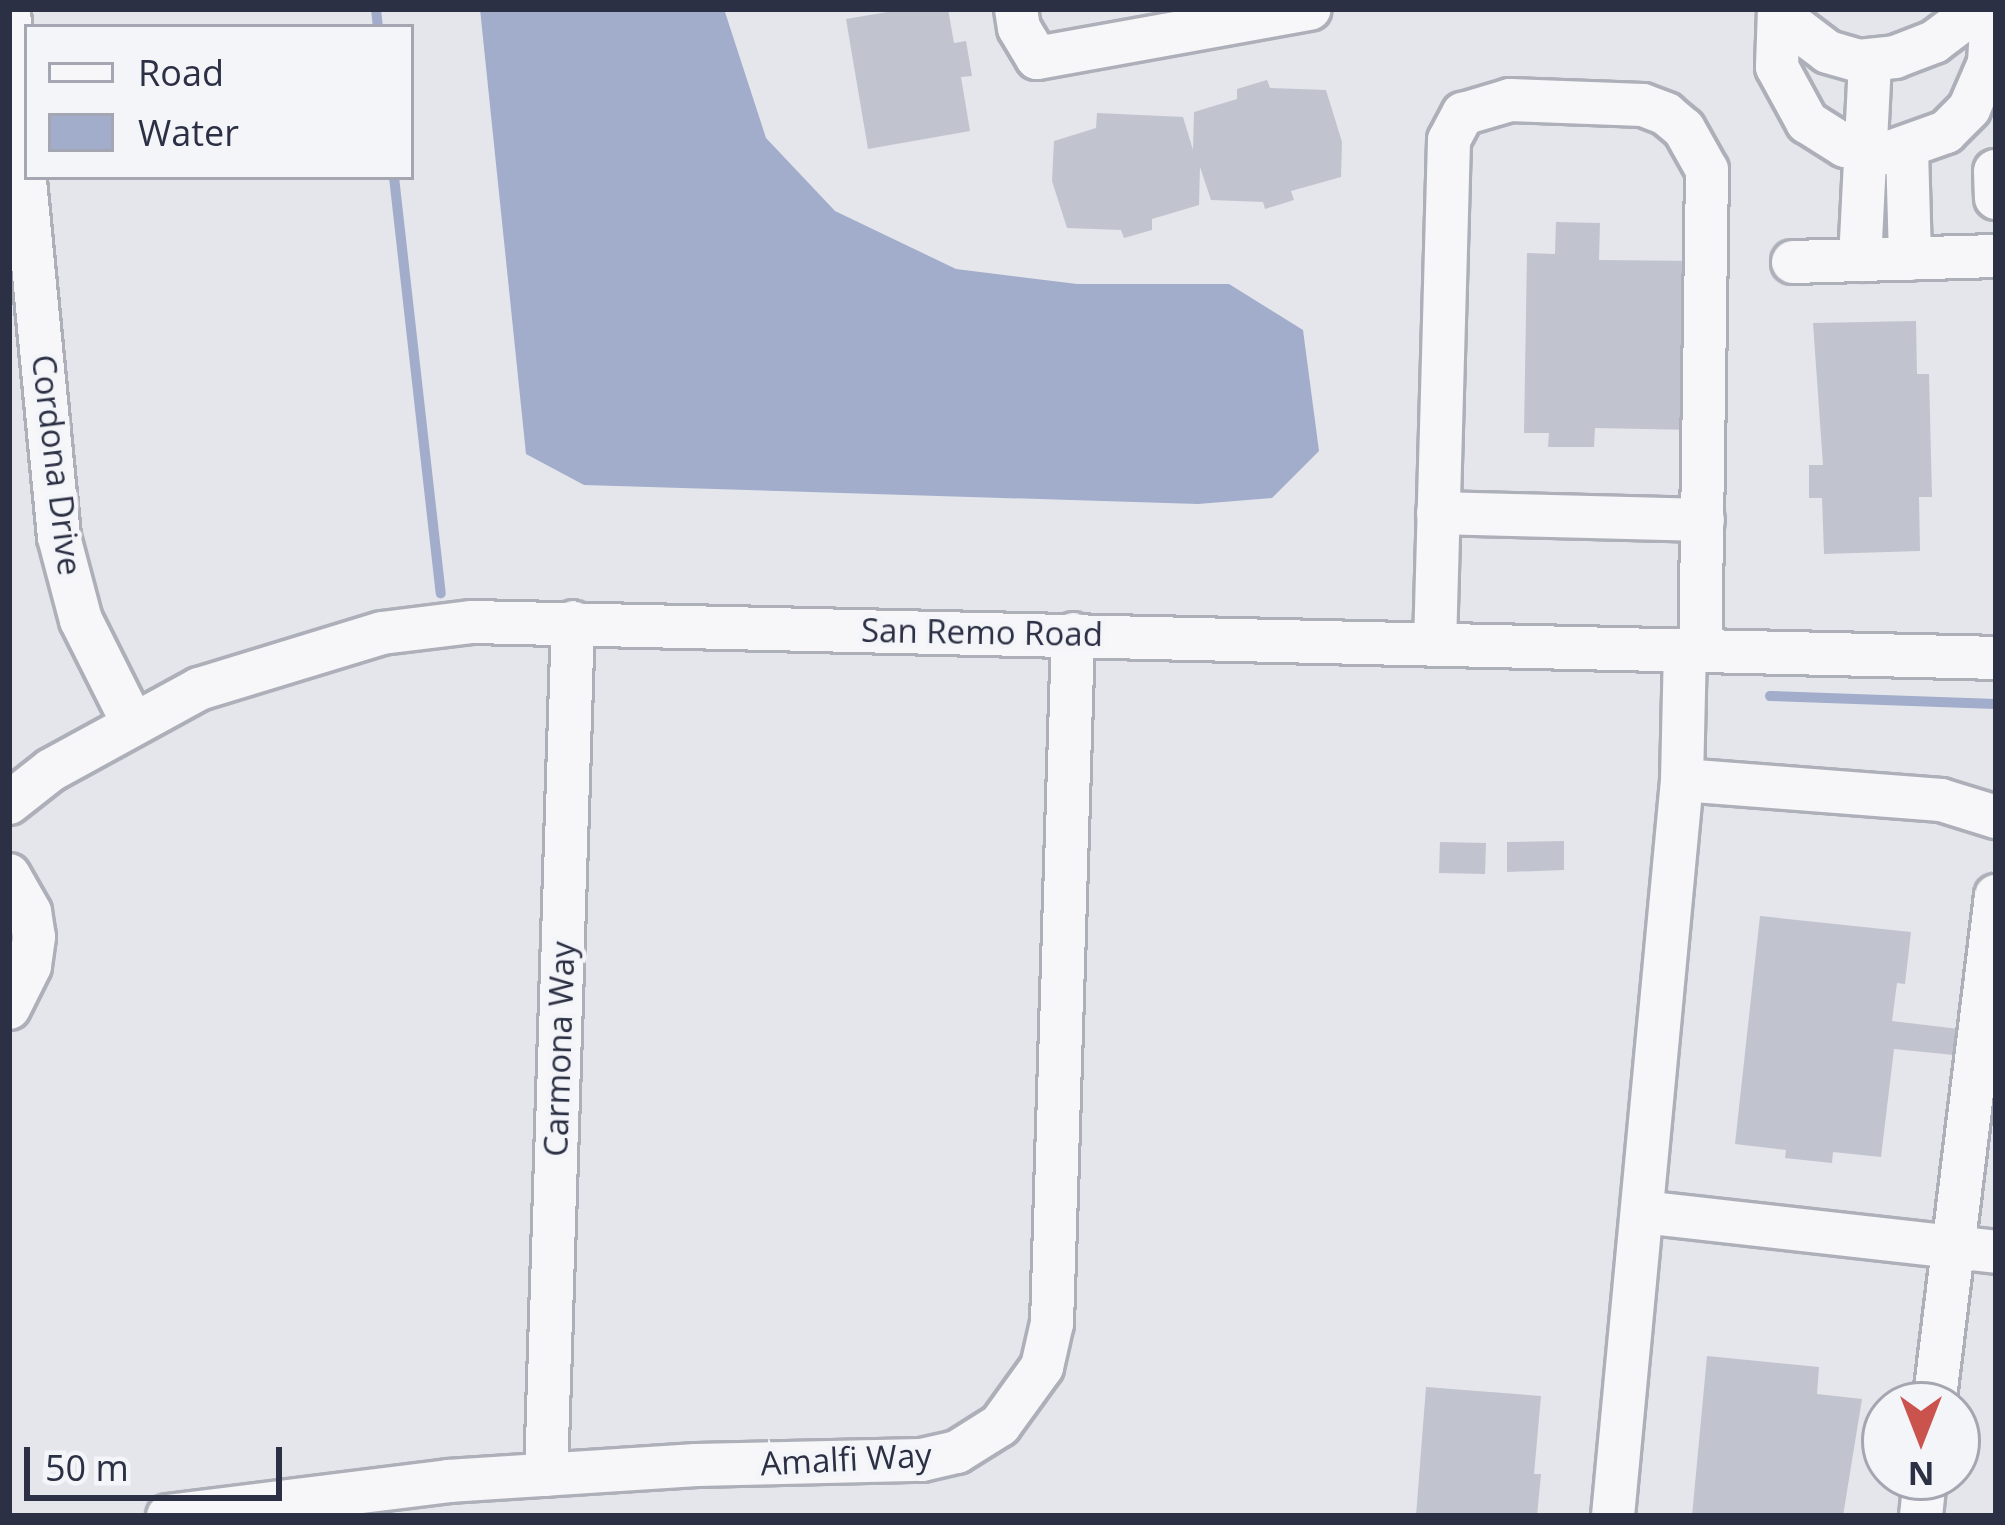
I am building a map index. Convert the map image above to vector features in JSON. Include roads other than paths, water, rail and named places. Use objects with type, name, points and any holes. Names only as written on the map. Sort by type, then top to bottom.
[{"type":"street","points":[[1016,9],[1019,28],[1036,58],[1310,9]]},
{"type":"street","points":[[1779,12],[1828,52],[1870,60],[1895,58],[1934,42],[1978,9]]},
{"type":"street","points":[[1779,12],[1775,38],[1782,86],[1807,122],[1825,136],[1888,151],[1946,132],[1969,109],[1989,63],[1992,9]]},
{"type":"street","name":"Cordona Drive","points":[[10,40],[59,537],[81,620],[132,722]]},
{"type":"street","points":[[1870,60],[1910,259]]},
{"type":"street","points":[[1435,645],[1449,140],[1463,114],[1494,102],[1642,105],[1666,114],[1684,129],[1707,170],[1703,520],[1613,1516]]},
{"type":"street","points":[[1860,260],[1862,183],[1888,151]]},
{"type":"street","points":[[1995,171],[1996,198]]},
{"type":"street","points":[[1793,262],[1996,256]]},
{"type":"street","points":[[1438,513],[1703,520]]},
{"type":"street","name":"San Remo Road","points":[[9,803],[51,770],[200,689],[382,634],[472,622],[1996,658]]},
{"type":"street","name":"Carmona Way","points":[[546,1475],[573,622]]},
{"type":"street","name":"Amalfi Way","points":[[168,1516],[354,1491],[546,1475],[922,1460],[982,1440],[1021,1402],[1042,1367],[1052,1323],[1073,634]]},
{"type":"street","points":[[1682,780],[1941,800],[1996,817]]},
{"type":"street","points":[[9,875],[30,911],[34,937],[30,966],[9,1007]]},
{"type":"street","points":[[1937,1381],[1996,896]]},
{"type":"street","points":[[1642,1212],[1996,1252]]},
{"type":"water","points":[[480,9],[724,9],[766,138],[835,211],[956,269],[1077,284],[1229,284],[1303,330],[1319,451],[1272,498],[1198,504],[584,485],[526,454]]},
{"type":"waterway","points":[[376,9],[378,24]]},
{"type":"waterway","points":[[394,180],[441,593]]},
{"type":"waterway","points":[[1770,696],[1996,704]]}]
